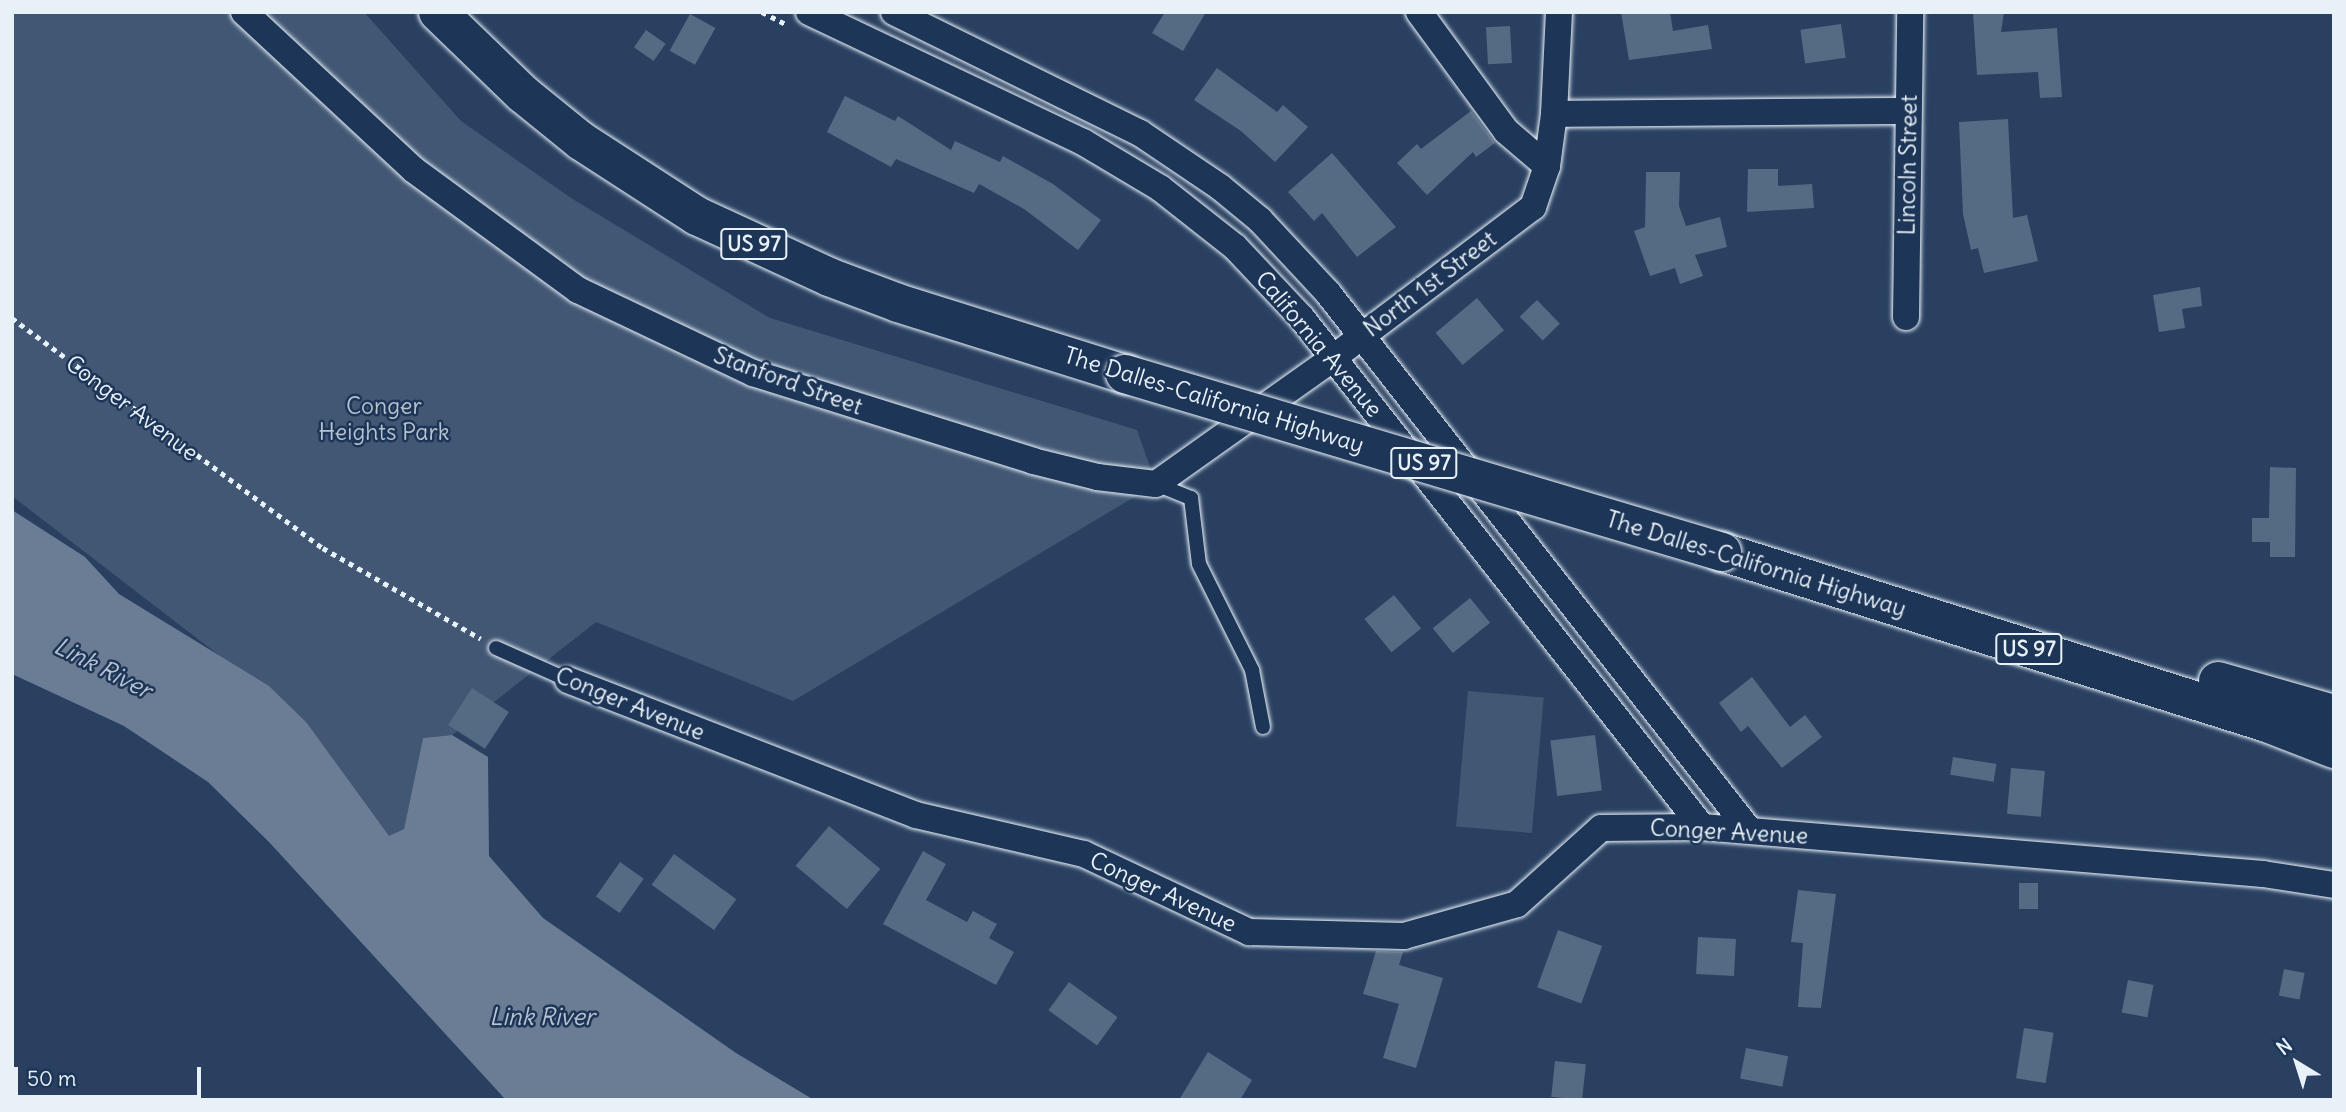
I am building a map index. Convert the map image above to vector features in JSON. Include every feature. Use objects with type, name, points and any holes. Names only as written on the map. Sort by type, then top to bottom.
[{"type":"highway","name":"The Dalles-California Highway","points":[[438,12],[523,94],[581,141],[698,216],[759,247],[887,299],[1125,374],[1723,552],[2267,723],[2334,750]]},
{"type":"highway","points":[[1723,552],[1959,608],[2334,714]]},
{"type":"street","name":"Stanford Street","points":[[244,12],[414,170],[578,290],[753,373],[1033,461],[1097,477],[1156,484]]},
{"type":"street","name":"California Avenue","points":[[894,12],[1100,110],[1180,158],[1260,220],[1362,335],[1749,830]]},
{"type":"street","points":[[1419,12],[1506,131],[1547,166]]},
{"type":"street","name":"North 1st Street","points":[[1156,484],[1334,358],[1533,206],[1547,166],[1554,114],[1559,12]]},
{"type":"street","name":"Lincoln Street","points":[[1906,317],[1910,12]]},
{"type":"street","name":"California Avenue","points":[[804,21],[1083,142],[1160,188],[1235,247],[1334,358],[1702,827]]},
{"type":"street","points":[[1554,114],[1908,111]]},
{"type":"street","name":"Conger Avenue","points":[[568,680],[916,815],[1084,854],[1249,932],[1404,936],[1517,904],[1601,828],[1702,827],[1749,830],[2263,874],[2334,885]]},
{"type":"lane","name":"Stanford Street","points":[[1156,484],[1191,498],[1199,564],[1252,670],[1263,727]]},
{"type":"lane","name":"Conger Avenue","points":[[496,648],[568,680]]},
{"type":"path","points":[[762,12],[804,21]]},
{"type":"path","name":"Conger Avenue","points":[[12,318],[323,548],[467,631]]},
{"type":"green space","name":"Conger Heights Park","points":[[12,12],[364,12],[461,121],[571,198],[770,318],[1137,430],[1156,484],[793,701],[596,622],[452,735],[423,738],[404,829],[389,837],[307,723],[12,496]]},
{"type":"green space","points":[[1468,691],[1544,698],[1532,833],[1456,826]]},
{"type":"water","name":"Link River","points":[[12,510],[85,557],[119,594],[269,686],[307,723],[389,836],[404,829],[423,738],[452,735],[488,757],[489,856],[543,918],[736,1053],[814,1100],[506,1100],[269,842],[208,782],[124,726],[12,674]]},
{"type":"building","points":[[1165,12],[1206,12],[1183,51],[1152,33]]},
{"type":"building","points":[[1621,12],[1670,12],[1673,31],[1708,25],[1712,49],[1629,60]]},
{"type":"building","points":[[1973,12],[2004,12],[2001,32],[2057,28],[2062,97],[2040,98],[2038,72],[1977,75]]},
{"type":"building","points":[[690,14],[715,28],[695,65],[670,51]]},
{"type":"building","points":[[1841,24],[1846,58],[1805,63],[1800,30]]},
{"type":"building","points":[[1510,26],[1512,63],[1488,64],[1486,27]]},
{"type":"building","points":[[646,30],[666,44],[654,61],[634,47]]},
{"type":"building","points":[[1217,68],[1277,112],[1283,105],[1308,127],[1275,162],[1241,131],[1194,100]]},
{"type":"building","points":[[845,96],[895,121],[898,116],[951,150],[955,141],[1000,162],[1003,156],[1053,184],[1101,220],[1078,250],[1024,209],[979,184],[974,193],[896,159],[891,167],[827,132]]},
{"type":"building","points":[[1471,111],[1495,143],[1476,157],[1473,152],[1427,195],[1397,163],[1417,144],[1421,149]]},
{"type":"building","points":[[2008,119],[2013,218],[2027,215],[2038,261],[1984,273],[1978,248],[1971,250],[1963,214],[1959,122]]},
{"type":"building","points":[[1332,153],[1396,227],[1357,257],[1322,213],[1314,221],[1288,192]]},
{"type":"building","points":[[1748,169],[1778,169],[1778,186],[1812,184],[1814,208],[1747,212]]},
{"type":"building","points":[[1646,172],[1680,172],[1679,206],[1686,226],[1720,217],[1727,247],[1695,255],[1703,276],[1680,284],[1675,268],[1650,276],[1634,231],[1645,227]]},
{"type":"building","points":[[2200,287],[2202,306],[2182,309],[2185,328],[2159,332],[2153,295]]},
{"type":"building","points":[[1477,298],[1504,330],[1463,365],[1436,333]]},
{"type":"building","points":[[1537,300],[1560,324],[1543,340],[1520,317]]},
{"type":"building","points":[[2270,467],[2296,468],[2295,557],[2270,557],[2270,542],[2252,542],[2252,518],[2269,518]]},
{"type":"building","points":[[1394,595],[1421,628],[1392,652],[1364,619]]},
{"type":"building","points":[[1470,598],[1490,623],[1453,653],[1433,628]]},
{"type":"building","points":[[1752,677],[1790,727],[1805,715],[1822,737],[1782,768],[1748,726],[1741,732],[1719,703]]},
{"type":"building","points":[[472,688],[509,712],[485,749],[448,725]]},
{"type":"building","points":[[1595,735],[1602,791],[1557,796],[1550,740]]},
{"type":"building","points":[[1953,757],[1996,764],[1994,782],[1950,775]]},
{"type":"building","points":[[2011,768],[2045,771],[2041,817],[2007,814]]},
{"type":"building","points":[[829,826],[880,869],[847,909],[796,866]]},
{"type":"building","points":[[923,851],[946,864],[926,900],[967,922],[973,911],[997,924],[989,938],[1014,952],[996,985],[883,924]]},
{"type":"building","points":[[674,854],[736,899],[714,930],[652,885]]},
{"type":"building","points":[[620,862],[644,879],[620,913],[596,896]]},
{"type":"building","points":[[2019,883],[2038,883],[2038,909],[2019,909]]},
{"type":"building","points":[[1798,890],[1836,894],[1821,1008],[1798,1007],[1803,943],[1791,942]]},
{"type":"building","points":[[1558,930],[1602,946],[1581,1003],[1537,987]]},
{"type":"building","points":[[1698,937],[1736,939],[1734,976],[1696,974]]},
{"type":"building","points":[[1376,951],[1403,952],[1399,965],[1443,978],[1416,1068],[1383,1058],[1399,1004],[1363,994]]},
{"type":"building","points":[[2284,969],[2305,973],[2299,1000],[2279,996]]},
{"type":"building","points":[[2128,980],[2154,985],[2147,1017],[2122,1012]]},
{"type":"building","points":[[1069,982],[1118,1017],[1097,1046],[1048,1010]]},
{"type":"building","points":[[2024,1028],[2054,1033],[2046,1083],[2016,1078]]},
{"type":"building","points":[[1746,1048],[1788,1056],[1782,1087],[1740,1078]]},
{"type":"building","points":[[1208,1052],[1252,1080],[1240,1100],[1179,1100]]},
{"type":"building","points":[[1555,1061],[1586,1064],[1582,1100],[1551,1097]]}]
